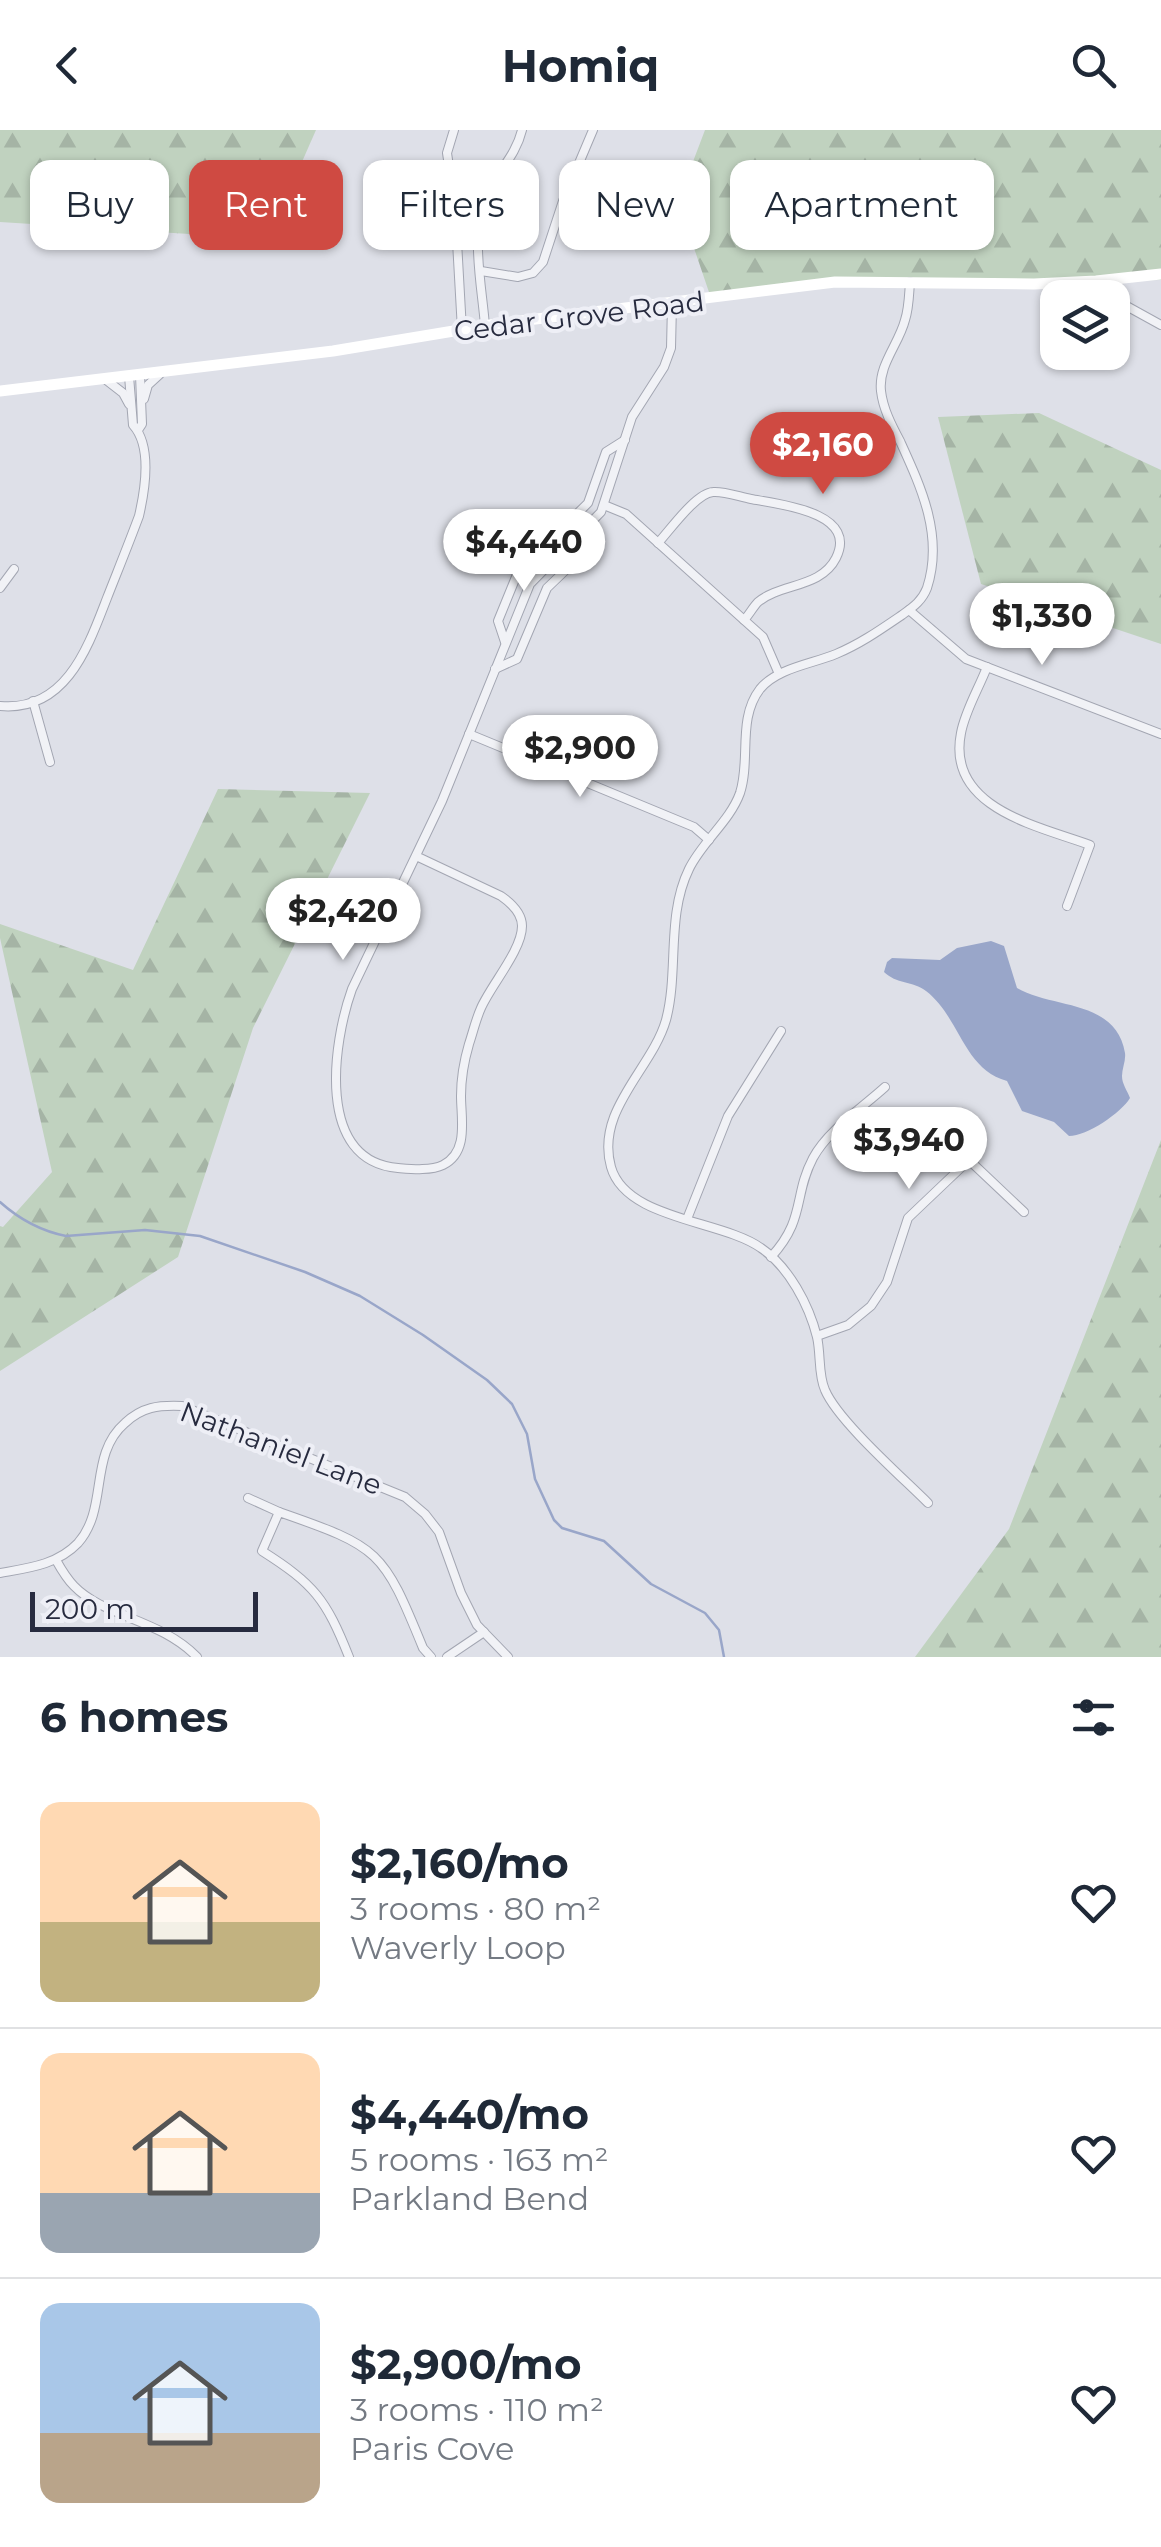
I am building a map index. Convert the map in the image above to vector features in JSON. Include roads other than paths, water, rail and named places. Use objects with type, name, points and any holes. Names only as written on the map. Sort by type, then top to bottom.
[{"type":"main road","name":"Cedar Grove Road","points":[[1112,280],[1161,274]]},
{"type":"main road","name":"Cedar Grove Road","points":[[0,391],[334,351],[485,326],[835,282],[1040,282]]},
{"type":"street","points":[[454,130],[447,153],[455,206],[462,330]]},
{"type":"street","points":[[485,326],[480,214],[488,191],[519,142],[522,130]]},
{"type":"street","points":[[481,271],[518,276],[533,273],[543,262],[562,200],[593,130]]},
{"type":"street","points":[[910,282],[906,317],[883,368],[881,390],[888,416],[926,497],[930,522],[926,592],[919,603],[869,638],[779,674],[763,685],[754,699],[739,796],[689,869],[679,900],[671,1000],[664,1027],[615,1113],[608,1140],[611,1170],[629,1193],[656,1210],[734,1234],[762,1248],[787,1274],[804,1301],[816,1336],[824,1388],[837,1409],[928,1504]]},
{"type":"street","points":[[416,856],[502,896],[511,902],[522,925],[519,941],[482,1006],[468,1046],[461,1094],[463,1136],[456,1153],[443,1166],[415,1170],[386,1167],[363,1154],[345,1134],[337,1100],[337,1042],[344,1011],[416,856],[530,584],[601,512],[632,417],[671,348],[672,304]]},
{"type":"street","points":[[1130,308],[1161,325]]},
{"type":"street","points":[[136,408],[148,385],[164,372]]},
{"type":"street","points":[[0,706],[13,707],[46,697],[66,681],[84,657],[140,516],[145,492],[144,458],[138,430],[133,425],[135,376]]},
{"type":"street","points":[[105,380],[124,393],[136,408]]},
{"type":"street","points":[[506,642],[498,620],[518,572],[588,503],[606,452],[625,440]]},
{"type":"street","points":[[658,544],[699,497],[712,492],[796,508],[820,515],[834,527],[841,542],[837,558],[824,574],[760,600],[744,620]]},
{"type":"street","points":[[604,505],[626,514],[763,637],[779,674]]},
{"type":"street","points":[[495,669],[517,659],[546,588],[573,563],[577,536]]},
{"type":"street","points":[[0,588],[14,570]]},
{"type":"street","points":[[908,610],[966,659],[1161,734]]},
{"type":"street","points":[[987,667],[960,734],[961,761],[970,786],[989,804],[1005,814],[1090,845],[1066,906]]},
{"type":"street","points":[[33,701],[50,762]]},
{"type":"street","points":[[469,734],[694,827],[709,840]]},
{"type":"street","points":[[687,1219],[728,1116],[781,1032]]},
{"type":"street","points":[[771,1257],[793,1228],[813,1158],[831,1136],[885,1087]]},
{"type":"street","points":[[816,1336],[848,1325],[871,1306],[887,1282],[908,1218],[969,1160],[1024,1212]]},
{"type":"street","name":"Nathaniel Lane","points":[[56,1560],[78,1542],[92,1518],[101,1462],[109,1440],[136,1414],[152,1406],[182,1406],[406,1497],[426,1514],[438,1532],[461,1593],[484,1632],[508,1657]]},
{"type":"street","points":[[248,1498],[341,1533],[374,1555],[392,1575],[423,1648],[431,1657]]},
{"type":"street","points":[[280,1512],[262,1550],[320,1595],[349,1657]]},
{"type":"street","points":[[0,1573],[56,1560],[74,1586],[92,1600],[163,1630],[198,1657]]},
{"type":"street","points":[[447,1657],[484,1632]]},
{"type":"water","points":[[991,941],[1004,946],[1017,988],[1096,1014],[1119,1036],[1125,1053],[1122,1079],[1130,1098],[1103,1123],[1069,1136],[1054,1122],[1022,1111],[1007,1081],[981,1066],[937,1002],[921,988],[884,972],[892,958],[940,960],[957,948]]},
{"type":"waterway","points":[[0,1202],[31,1224],[66,1236],[145,1230],[200,1236],[305,1272],[360,1296],[423,1335],[487,1380],[512,1404],[527,1434],[535,1479],[554,1520],[562,1528],[604,1541],[651,1584],[705,1613],[719,1630],[724,1657]]}]
